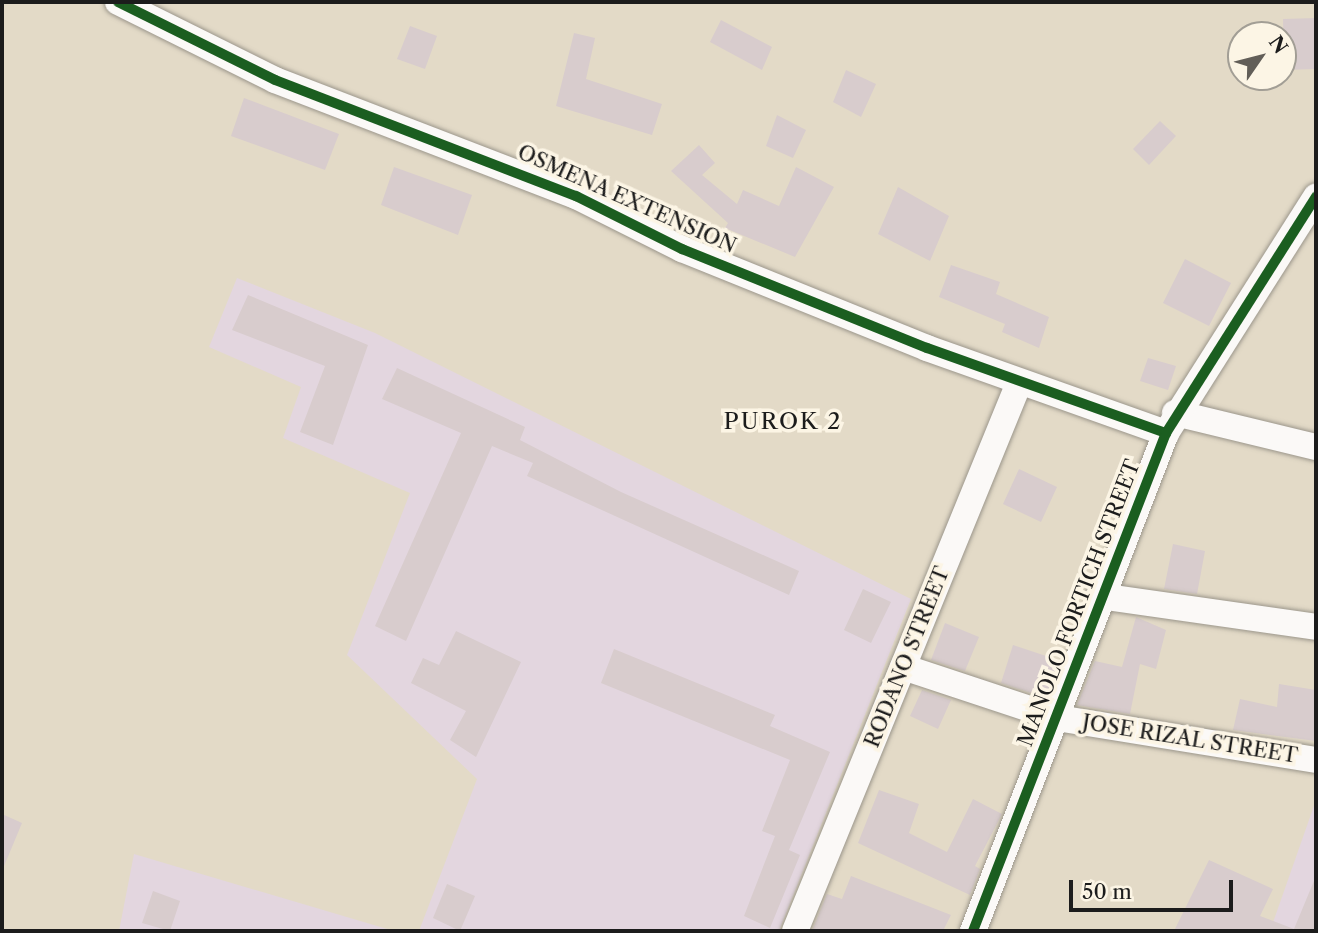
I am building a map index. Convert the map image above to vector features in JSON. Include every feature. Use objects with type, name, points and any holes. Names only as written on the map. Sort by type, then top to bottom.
[{"type":"street","name":"OSMENA EXTENSION","points":[[117,2],[275,80],[474,153],[682,249],[1019,383],[1170,423],[1316,447]]},
{"type":"street","name":"MANOLO FORTICH STREET","points":[[973,931],[1057,718],[1099,596],[1170,423],[1316,197]]},
{"type":"street","name":"RODANO STREET","points":[[795,931],[1019,383]]},
{"type":"street","points":[[1099,596],[1316,627]]},
{"type":"street","name":"JOSE RIZAL STREET","points":[[903,667],[1057,718],[1316,760]]},
{"type":"shaded area","points":[[237,278],[375,333],[911,599],[779,931],[419,931],[477,779],[347,655],[410,493],[283,438],[301,387],[209,347]]},
{"type":"shaded area","points":[[1316,800],[1316,931],[1270,931]]},
{"type":"shaded area","points":[[134,854],[394,931],[119,931]]},
{"type":"building","points":[[1316,18],[1316,69],[1297,70],[1297,21],[1283,19]]},
{"type":"building","points":[[721,20],[772,47],[762,70],[710,42]]},
{"type":"building","points":[[410,26],[437,36],[425,69],[397,59]]},
{"type":"building","points":[[574,33],[595,38],[586,79],[662,104],[652,135],[556,106]]},
{"type":"building","points":[[846,70],[876,84],[861,117],[833,102]]},
{"type":"building","points":[[244,98],[339,134],[325,170],[231,136]]},
{"type":"building","points":[[777,115],[806,130],[793,158],[766,146]]},
{"type":"building","points":[[1160,121],[1176,136],[1149,165],[1133,149]]},
{"type":"building","points":[[699,145],[715,163],[702,175],[737,204],[743,190],[779,206],[796,167],[834,187],[795,257],[725,228],[728,223],[671,171]]},
{"type":"building","points":[[394,167],[472,195],[458,235],[381,205]]},
{"type":"building","points":[[898,187],[949,216],[930,261],[878,234]]},
{"type":"building","points":[[1185,259],[1231,283],[1209,326],[1163,303]]},
{"type":"building","points":[[951,265],[1000,282],[996,294],[1049,317],[1039,348],[1002,332],[1005,324],[939,297]]},
{"type":"building","points":[[248,295],[368,345],[333,445],[300,432],[325,366],[232,330]]},
{"type":"building","points":[[1148,358],[1176,366],[1168,390],[1140,381]]},
{"type":"building","points":[[397,368],[525,427],[520,440],[621,492],[799,571],[789,595],[527,476],[533,463],[492,446],[406,641],[375,626],[461,433],[382,399]]},
{"type":"building","points":[[1019,469],[1057,487],[1041,522],[1003,504]]},
{"type":"building","points":[[1173,544],[1205,551],[1197,594],[1164,589]]},
{"type":"building","points":[[863,589],[891,602],[871,643],[844,630]]},
{"type":"building","points":[[1136,617],[1166,630],[1156,669],[1140,664],[1130,714],[1077,705],[1095,661],[1122,667]]},
{"type":"building","points":[[945,623],[979,637],[965,671],[931,660]]},
{"type":"building","points":[[456,631],[521,662],[476,757],[450,740],[466,711],[411,683],[423,658],[439,665]]},
{"type":"building","points":[[1013,645],[1061,661],[1046,698],[1001,683]]},
{"type":"building","points":[[614,649],[775,715],[770,726],[830,752],[789,850],[800,855],[770,928],[744,916],[775,836],[762,831],[790,760],[601,683]]},
{"type":"building","points":[[1279,684],[1316,690],[1316,741],[1233,730],[1240,699],[1277,707]]},
{"type":"building","points":[[922,690],[951,700],[938,729],[910,716]]},
{"type":"building","points":[[879,790],[919,804],[909,833],[947,852],[973,799],[1002,814],[975,866],[980,869],[970,895],[858,843]]},
{"type":"building","points":[[2,814],[22,823],[2,871]]},
{"type":"building","points":[[1209,860],[1273,889],[1260,916],[1294,929],[1316,876],[1316,931],[1174,931]]},
{"type":"building","points":[[851,876],[951,915],[943,931],[812,931],[827,894],[842,899]]},
{"type":"building","points":[[447,884],[475,896],[460,931],[433,918]]},
{"type":"building","points":[[153,891],[180,901],[170,931],[142,923]]},
{"type":"cycle path","points":[[118,2],[275,80],[576,196],[682,249],[927,348],[1166,433]]},
{"type":"cycle path","points":[[973,931],[1166,433],[1316,197]]},
{"type":"district","name":"PUROK 2","points":[[783,421]]}]
